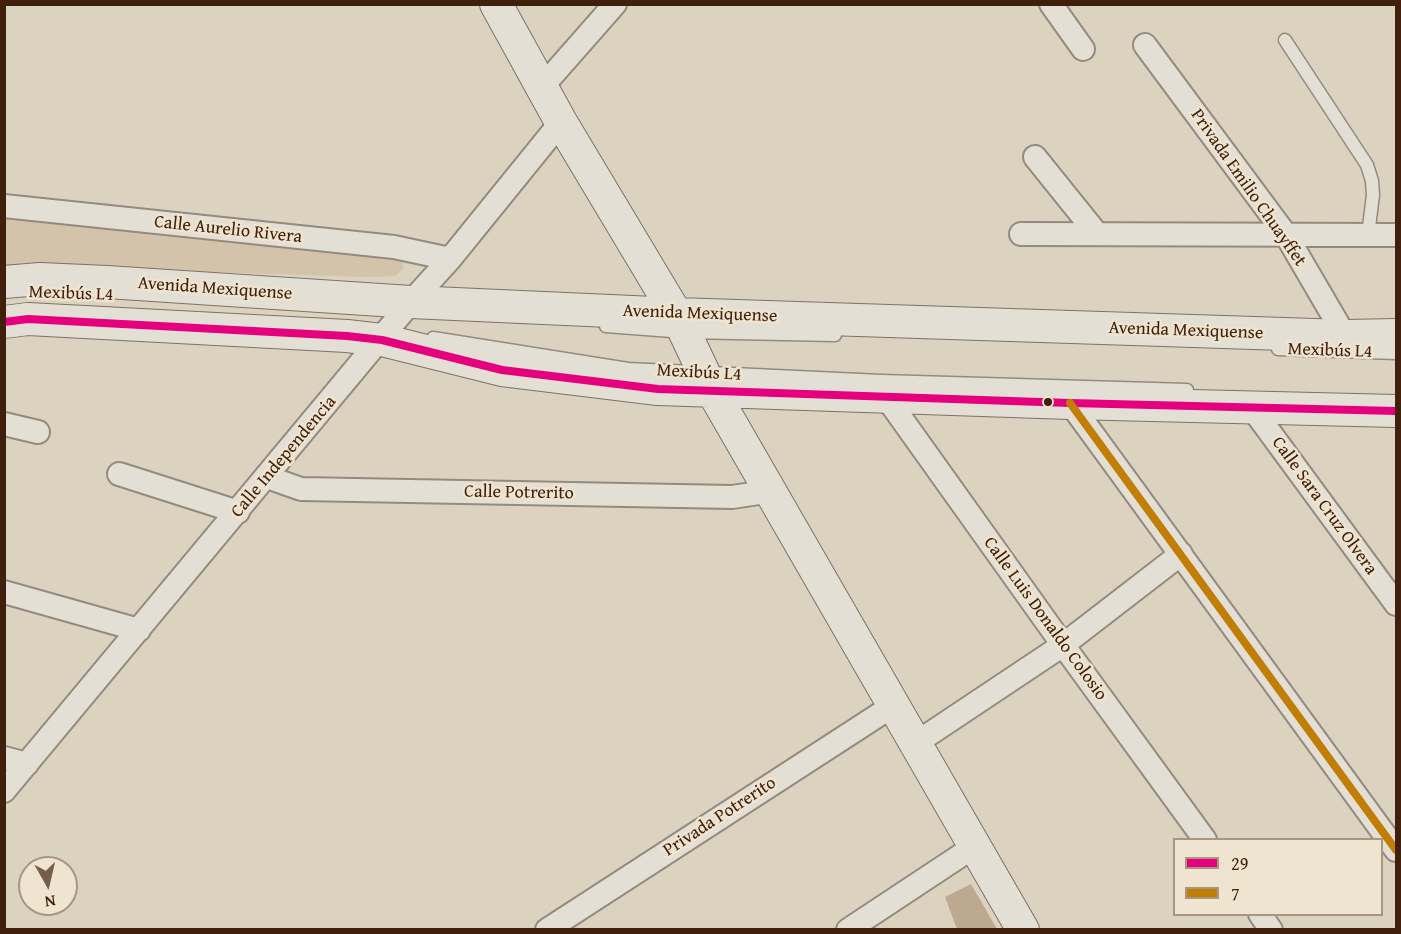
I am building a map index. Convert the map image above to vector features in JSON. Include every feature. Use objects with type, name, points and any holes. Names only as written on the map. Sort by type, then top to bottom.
[{"type":"main road","points":[[496,4],[561,122],[681,323],[709,382],[1023,930]]},
{"type":"main road","name":"Avenida Mexiquense","points":[[4,282],[40,279],[107,282],[408,307],[681,323],[1345,336],[1396,335]]},
{"type":"main road","points":[[4,322],[28,319],[347,336],[385,335],[502,370],[658,389],[709,382],[886,397],[1396,411]]},
{"type":"street","points":[[542,87],[615,4]]},
{"type":"street","points":[[1051,4],[1083,49]]},
{"type":"street","name":"Privada Emilio Chuayffet","points":[[1145,45],[1286,235],[1345,336]]},
{"type":"street","name":"Calle Independencia","points":[[4,791],[450,259],[561,122]]},
{"type":"street","points":[[1035,157],[1097,234]]},
{"type":"street","name":"Calle Aurelio Rivera","points":[[4,206],[394,247],[450,259]]},
{"type":"street","points":[[1021,234],[1396,236]]},
{"type":"street","name":"Calle Luis Donaldo Colosio","points":[[886,397],[1204,838]]},
{"type":"street","points":[[1070,403],[1396,850]]},
{"type":"street","name":"Calle Sara Cruz Olvera","points":[[1252,408],[1396,604]]},
{"type":"street","points":[[4,424],[38,432]]},
{"type":"street","points":[[119,474],[238,512]]},
{"type":"street","name":"Calle Potrerito","points":[[267,477],[301,489],[732,496],[772,491]]},
{"type":"street","points":[[916,743],[1063,645],[1181,554]]},
{"type":"street","points":[[4,592],[139,630]]},
{"type":"street","name":"Privada Potrerito","points":[[547,930],[894,705]]},
{"type":"street","points":[[4,758],[27,764]]},
{"type":"street","points":[[848,930],[975,846]]},
{"type":"street","points":[[1261,916],[1271,930]]},
{"type":"lane","points":[[1285,40],[1367,165],[1373,195],[1368,236]]},
{"type":"lane","name":"Mexibús L4","points":[[4,294],[54,291],[408,307],[509,319]]},
{"type":"lane","name":"Mexibús L4","points":[[4,311],[45,307]]},
{"type":"lane","name":"Mexibús L4","points":[[69,309],[417,336],[709,382],[1202,391]]},
{"type":"lane","points":[[591,325],[681,323],[849,335]]},
{"type":"lane","name":"Mexibús L4","points":[[1271,349],[1396,353]]},
{"type":"shaded area","points":[[5,215],[402,258],[403,269],[395,276],[367,277],[44,267],[5,270]]},
{"type":"shaded area","points":[[971,884],[997,929],[957,929],[945,897]]},
{"type":"transit line","name":"29","points":[[4,322],[28,319],[347,336],[382,340],[502,370],[658,389],[1396,411]]},
{"type":"transit line","name":"7","points":[[1070,403],[1396,850]]}]
